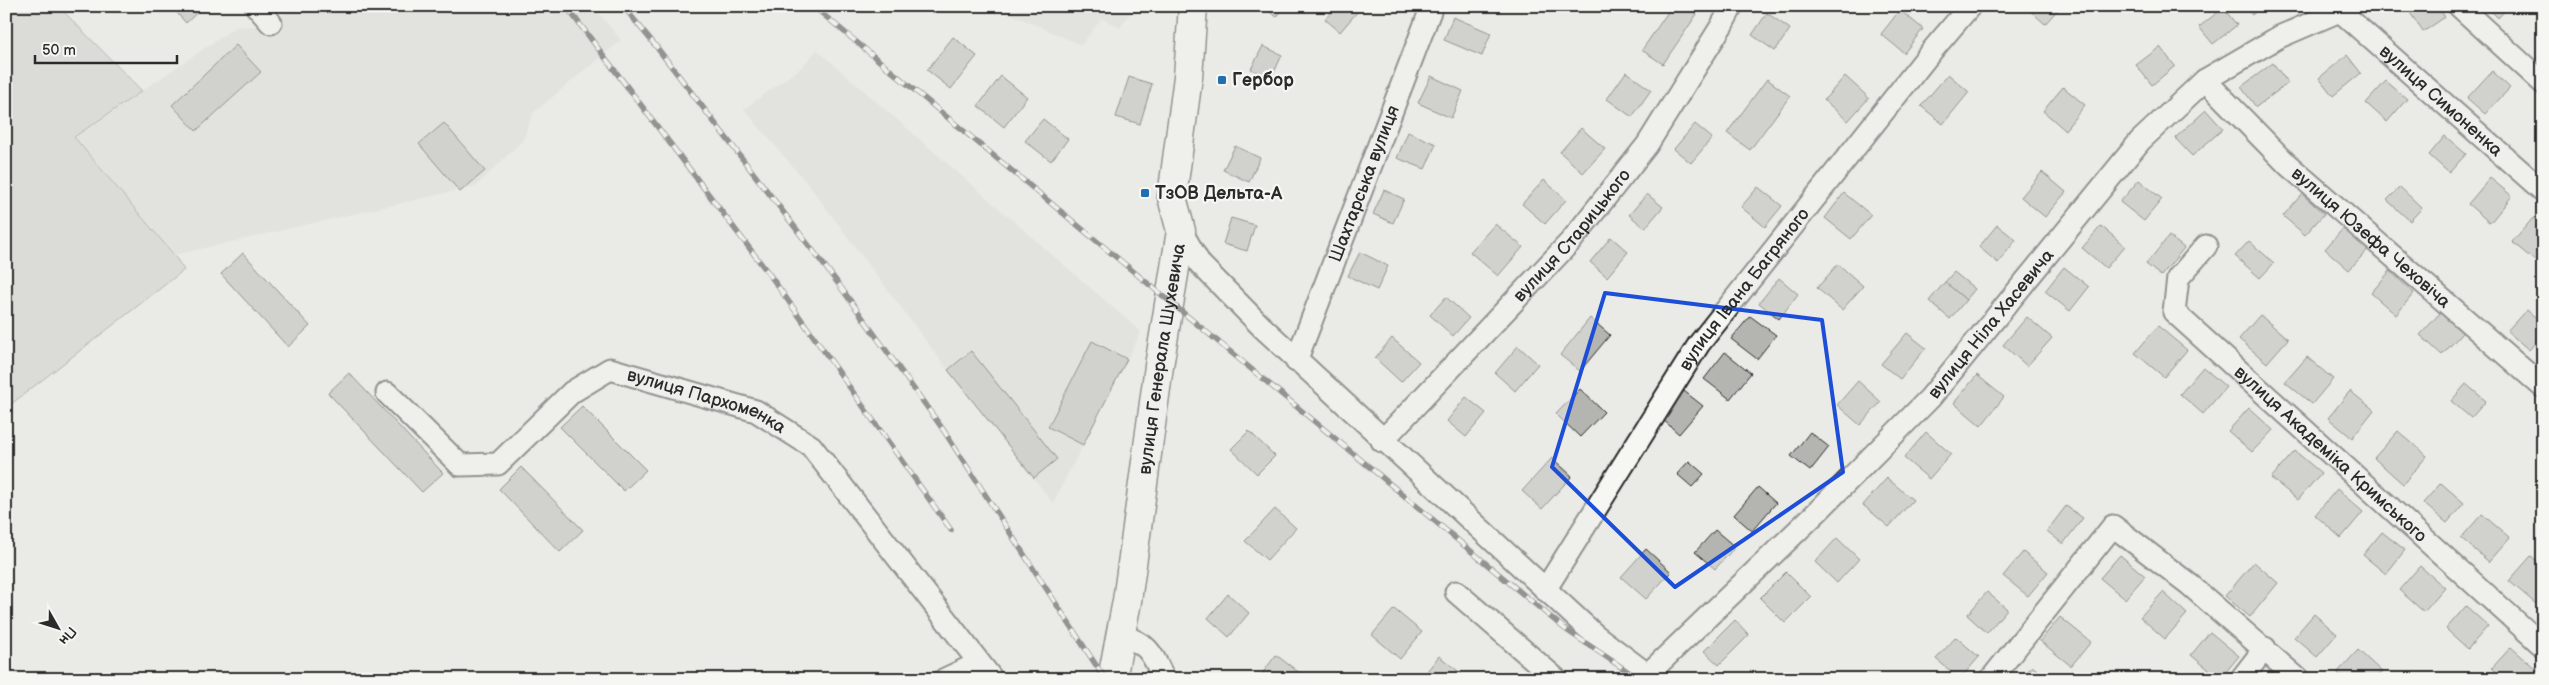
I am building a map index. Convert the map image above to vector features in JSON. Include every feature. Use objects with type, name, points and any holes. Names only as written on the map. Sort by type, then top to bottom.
[{"type":"street","points":[[256,6],[271,23]]},
{"type":"street","name":"вулиця Генерала Шухевича","points":[[1117,656],[1159,366],[1181,231],[1172,197],[1189,68],[1192,6]]},
{"type":"street","name":"Шахтарська вулиця","points":[[1296,361],[1432,6]]},
{"type":"street","name":"вулиця Старицького","points":[[1382,440],[1571,241],[1647,144],[1732,6]]},
{"type":"street","name":"вулиця Івана Багряного","points":[[1545,590],[1699,344],[1930,53],[1970,6]]},
{"type":"street","points":[[2459,6],[2543,83]]},
{"type":"street","name":"вулиця Ніла Хасевича","points":[[1654,676],[1930,398],[2140,141],[2205,80],[2279,37],[2345,9]]},
{"type":"street","name":"вулиця Симоненка","points":[[2345,9],[2543,191]]},
{"type":"street","name":"вулиця Юзефа Чеховіча","points":[[2205,80],[2288,165],[2543,387]]},
{"type":"street","points":[[1181,231],[1200,264],[1296,361],[1595,634],[1654,676]]},
{"type":"street","name":"вулиця Академіка Кримського","points":[[2206,246],[2178,278],[2174,312],[2543,646]]},
{"type":"street","name":"вулиця Пархоменка","points":[[387,393],[460,465],[498,464],[572,392],[610,369],[756,411],[811,446],[985,671]]},
{"type":"street","points":[[1991,679],[2113,526],[2190,585],[2265,648],[2298,679]]},
{"type":"street","points":[[1456,592],[1556,679]]},
{"type":"street","points":[[1117,656],[1143,642],[1153,656],[1164,679]]},
{"type":"street","points":[[2241,679],[2265,648]]},
{"type":"street","points":[[944,679],[985,671]]},
{"type":"highlighted area","points":[[1605,293],[1822,320],[1843,472],[1675,587],[1552,467]]},
{"type":"shaded area","points":[[6,6],[58,6],[142,91],[74,137],[174,255],[184,270],[6,408]]},
{"type":"shaded area","points":[[295,6],[593,6],[621,40],[533,113],[523,140],[476,186],[174,255],[74,137],[236,27],[267,26]]},
{"type":"shaded area","points":[[993,6],[1138,6],[1134,12],[1132,10],[1120,28],[1102,18],[1081,45]]},
{"type":"shaded area","points":[[817,50],[1141,332],[1053,503],[948,370],[811,188],[744,109],[801,68]]},
{"type":"building","points":[[171,6],[204,6],[186,23]]},
{"type":"building","points":[[1261,6],[1284,6],[1277,17]]},
{"type":"building","points":[[1337,6],[1353,6],[1358,11],[1340,32],[1325,19]]},
{"type":"building","points":[[1672,6],[1685,6],[1697,14],[1663,64],[1642,50]]},
{"type":"building","points":[[2025,6],[2061,6],[2045,24]]},
{"type":"building","points":[[2244,6],[2262,6],[2252,15]]},
{"type":"building","points":[[2410,6],[2437,6],[2445,17],[2423,32],[2407,8]]},
{"type":"building","points":[[2486,6],[2509,6],[2498,18]]},
{"type":"building","points":[[2223,8],[2237,25],[2213,44],[2199,27]]},
{"type":"building","points":[[1900,10],[1923,29],[1904,53],[1881,34]]},
{"type":"building","points":[[1767,13],[1790,29],[1775,51],[1752,35]]},
{"type":"building","points":[[1453,17],[1491,33],[1482,56],[1444,40]]},
{"type":"building","points":[[953,37],[977,56],[951,89],[927,70]]},
{"type":"building","points":[[236,45],[261,72],[196,131],[172,105]]},
{"type":"building","points":[[1263,46],[1282,55],[1271,79],[1251,69]]},
{"type":"building","points":[[2160,47],[2175,66],[2152,85],[2136,65]]},
{"type":"building","points":[[2347,55],[2361,73],[2333,96],[2319,78]]},
{"type":"building","points":[[2273,63],[2288,83],[2256,107],[2241,87]]},
{"type":"building","points":[[2492,71],[2510,88],[2485,114],[2467,98]]},
{"type":"building","points":[[1626,72],[1651,90],[1632,117],[1607,99]]},
{"type":"building","points":[[1948,74],[1969,92],[1943,124],[1921,106]]},
{"type":"building","points":[[1001,76],[1027,97],[1004,127],[978,106]]},
{"type":"building","points":[[1431,76],[1463,91],[1451,118],[1418,103]]},
{"type":"building","points":[[1845,76],[1869,98],[1848,121],[1824,100]]},
{"type":"building","points":[[1129,77],[1152,84],[1140,124],[1116,117]]},
{"type":"building","points":[[1767,79],[1790,96],[1750,150],[1727,133]]},
{"type":"building","points":[[2386,81],[2407,99],[2387,122],[2366,103]]},
{"type":"building","points":[[2063,87],[2085,105],[2065,130],[2043,111]]},
{"type":"building","points":[[2206,110],[2223,129],[2192,156],[2175,138]]},
{"type":"building","points":[[1043,119],[1068,139],[1051,161],[1025,141]]},
{"type":"building","points":[[444,123],[485,171],[460,192],[419,144]]},
{"type":"building","points":[[1695,124],[1712,138],[1691,163],[1674,149]]},
{"type":"building","points":[[1581,128],[1605,149],[1583,173],[1560,152]]},
{"type":"building","points":[[1408,132],[1436,144],[1425,169],[1397,158]]},
{"type":"building","points":[[2445,136],[2466,154],[2449,173],[2429,155]]},
{"type":"building","points":[[1235,146],[1260,158],[1249,182],[1223,170]]},
{"type":"building","points":[[2042,172],[2066,192],[2045,217],[2021,197]]},
{"type":"building","points":[[2490,178],[2512,196],[2490,223],[2468,204]]},
{"type":"building","points":[[1544,180],[1566,200],[1545,224],[1522,204]]},
{"type":"building","points":[[2139,180],[2162,199],[2144,221],[2120,202]]},
{"type":"building","points":[[1758,187],[1782,206],[1765,227],[1741,207]]},
{"type":"building","points":[[2400,187],[2422,208],[2410,221],[2387,200]]},
{"type":"building","points":[[1384,190],[1404,199],[1393,223],[1373,214]]},
{"type":"building","points":[[1844,193],[1871,215],[1851,239],[1825,218]]},
{"type":"building","points":[[1647,194],[1663,207],[1645,228],[1629,215]]},
{"type":"building","points":[[2302,194],[2324,214],[2305,235],[2283,216]]},
{"type":"building","points":[[1231,218],[1255,225],[1247,251],[1223,244]]},
{"type":"building","points":[[2533,218],[2543,226],[2543,252],[2535,261],[2512,242]]},
{"type":"building","points":[[1495,224],[1523,247],[1498,276],[1470,252]]},
{"type":"building","points":[[2347,224],[2372,245],[2349,270],[2325,249]]},
{"type":"building","points":[[1997,225],[2016,240],[1998,263],[1979,247]]},
{"type":"building","points":[[2101,226],[2125,246],[2106,268],[2082,248]]},
{"type":"building","points":[[2169,236],[2184,248],[2161,276],[2146,264]]},
{"type":"building","points":[[1611,237],[1628,252],[1607,277],[1590,262]]},
{"type":"building","points":[[2249,241],[2274,263],[2260,278],[2235,256]]},
{"type":"building","points":[[1360,252],[1388,266],[1377,290],[1348,276]]},
{"type":"building","points":[[243,253],[310,326],[288,347],[221,274]]},
{"type":"building","points":[[1838,264],[1863,286],[1842,310],[1817,288]]},
{"type":"building","points":[[2064,267],[2089,287],[2070,311],[2045,291]]},
{"type":"building","points":[[2390,271],[2414,293],[2396,315],[2371,293]]},
{"type":"building","points":[[1954,272],[1975,289],[1966,300],[1945,282]]},
{"type":"building","points":[[1779,278],[1798,294],[1779,319],[1759,303]]},
{"type":"building","points":[[1945,282],[1966,300],[1950,319],[1929,301]]},
{"type":"building","points":[[1446,297],[1469,318],[1453,336],[1430,315]]},
{"type":"building","points":[[2526,310],[2543,325],[2543,334],[2529,350],[2507,331]]},
{"type":"building","points":[[2441,312],[2463,332],[2442,355],[2420,335]]},
{"type":"building","points":[[2260,315],[2288,339],[2267,363],[2239,339]]},
{"type":"building","points":[[1750,316],[1776,335],[1757,359],[1731,339]]},
{"type":"building","points":[[2027,317],[2052,338],[2027,366],[2003,345]]},
{"type":"building","points":[[1590,318],[1610,335],[1580,371],[1560,355]]},
{"type":"building","points":[[2158,326],[2187,350],[2164,377],[2135,353]]},
{"type":"building","points":[[1907,333],[1926,348],[1900,379],[1881,364]]},
{"type":"building","points":[[1392,338],[1419,362],[1401,382],[1375,358]]},
{"type":"building","points":[[1092,341],[1127,359],[1083,445],[1048,427]]},
{"type":"building","points":[[1518,346],[1538,364],[1515,391],[1495,373]]},
{"type":"building","points":[[971,351],[1057,459],[1034,478],[948,370]]},
{"type":"building","points":[[1725,352],[1751,373],[1730,399],[1704,379]]},
{"type":"building","points":[[2307,357],[2333,379],[2312,404],[2285,382]]},
{"type":"building","points":[[2203,367],[2226,387],[2203,414],[2180,394]]},
{"type":"building","points":[[349,373],[443,473],[422,492],[328,393]]},
{"type":"building","points":[[1977,375],[2004,397],[1981,426],[1954,403]]},
{"type":"building","points":[[1858,381],[1881,402],[1860,425],[1837,405]]},
{"type":"building","points":[[2466,384],[2486,401],[2471,418],[2451,401]]},
{"type":"building","points":[[1580,389],[1604,412],[1580,437],[1556,414]]},
{"type":"building","points":[[1684,391],[1703,406],[1679,434],[1661,418]]},
{"type":"building","points":[[2350,391],[2374,410],[2352,438],[2328,418]]},
{"type":"building","points":[[1466,397],[1486,413],[1466,437],[1447,421]]},
{"type":"building","points":[[582,406],[646,470],[624,491],[560,427]]},
{"type":"building","points":[[2249,408],[2273,430],[2252,452],[2228,431]]},
{"type":"building","points":[[1249,431],[1275,456],[1257,474],[1231,449]]},
{"type":"building","points":[[2398,431],[2427,456],[2403,484],[2374,458]]},
{"type":"building","points":[[1810,432],[1829,447],[1810,471],[1791,456]]},
{"type":"building","points":[[1926,432],[1951,454],[1929,479],[1904,458]]},
{"type":"building","points":[[2295,451],[2321,473],[2298,500],[2271,478]]},
{"type":"building","points":[[1552,458],[1572,476],[1542,509],[1522,491]]},
{"type":"building","points":[[1689,461],[1704,474],[1692,487],[1677,474]]},
{"type":"building","points":[[521,467],[583,530],[560,552],[499,489]]},
{"type":"building","points":[[1887,478],[1913,500],[1889,527],[1863,505]]},
{"type":"building","points":[[2441,483],[2464,503],[2447,523],[2423,503]]},
{"type":"building","points":[[1758,487],[1776,503],[1752,531],[1734,515]]},
{"type":"building","points":[[2337,489],[2363,512],[2341,538],[2315,515]]},
{"type":"building","points":[[2066,506],[2083,518],[2063,544],[2047,531]]},
{"type":"building","points":[[1275,509],[1296,528],[1267,560],[1245,541]]},
{"type":"building","points":[[2482,514],[2510,538],[2489,562],[2461,538]]},
{"type":"building","points":[[1715,530],[1735,547],[1715,569],[1695,552]]},
{"type":"building","points":[[2382,532],[2405,550],[2386,574],[2363,555]]},
{"type":"building","points":[[1837,538],[1859,559],[1837,583],[1815,562]]},
{"type":"building","points":[[1646,549],[1671,572],[1646,599],[1621,577]]},
{"type":"building","points":[[2023,552],[2048,572],[2028,596],[2003,576]]},
{"type":"building","points":[[2120,555],[2145,576],[2125,599],[2100,578]]},
{"type":"building","points":[[2531,556],[2543,566],[2543,596],[2536,604],[2509,581]]},
{"type":"building","points":[[2254,562],[2278,583],[2250,617],[2225,596]]},
{"type":"building","points":[[2420,566],[2445,588],[2424,612],[2399,590]]},
{"type":"building","points":[[1786,572],[1811,597],[1785,623],[1760,598]]},
{"type":"building","points":[[1987,592],[2007,609],[1987,633],[1967,615]]},
{"type":"building","points":[[2163,592],[2187,614],[2165,639],[2140,617]]},
{"type":"building","points":[[1228,594],[1249,613],[1229,637],[1208,618]]},
{"type":"building","points":[[2466,606],[2488,626],[2468,649],[2446,629]]},
{"type":"building","points":[[1394,609],[1422,632],[1400,659],[1372,635]]},
{"type":"building","points":[[2314,614],[2337,634],[2317,657],[2294,637]]},
{"type":"building","points":[[2060,617],[2091,642],[2071,666],[2040,641]]},
{"type":"building","points":[[1735,620],[1749,635],[1719,665],[1704,651]]},
{"type":"building","points":[[2210,632],[2239,656],[2220,679],[2191,655]]},
{"type":"building","points":[[1956,637],[1979,657],[1960,679],[1936,659]]},
{"type":"building","points":[[2511,647],[2537,670],[2530,679],[2504,679],[2492,668]]},
{"type":"building","points":[[2358,650],[2382,672],[2376,679],[2343,679],[2337,673]]},
{"type":"building","points":[[1276,655],[1305,677],[1304,679],[1258,679]]},
{"type":"building","points":[[1439,656],[1463,675],[1460,679],[1421,679]]},
{"type":"building","points":[[2032,666],[2048,679],[2021,679]]},
{"type":"railway","points":[[566,6],[772,278],[951,530]]},
{"type":"railway","points":[[623,6],[837,282],[942,428],[1105,679]]},
{"type":"railway","points":[[813,6],[1565,629],[1639,679]]},
{"type":"place","name":"Гербор","points":[[1222,80]]},
{"type":"place","name":"ТзОВ Дельта-А","points":[[1145,193]]}]
